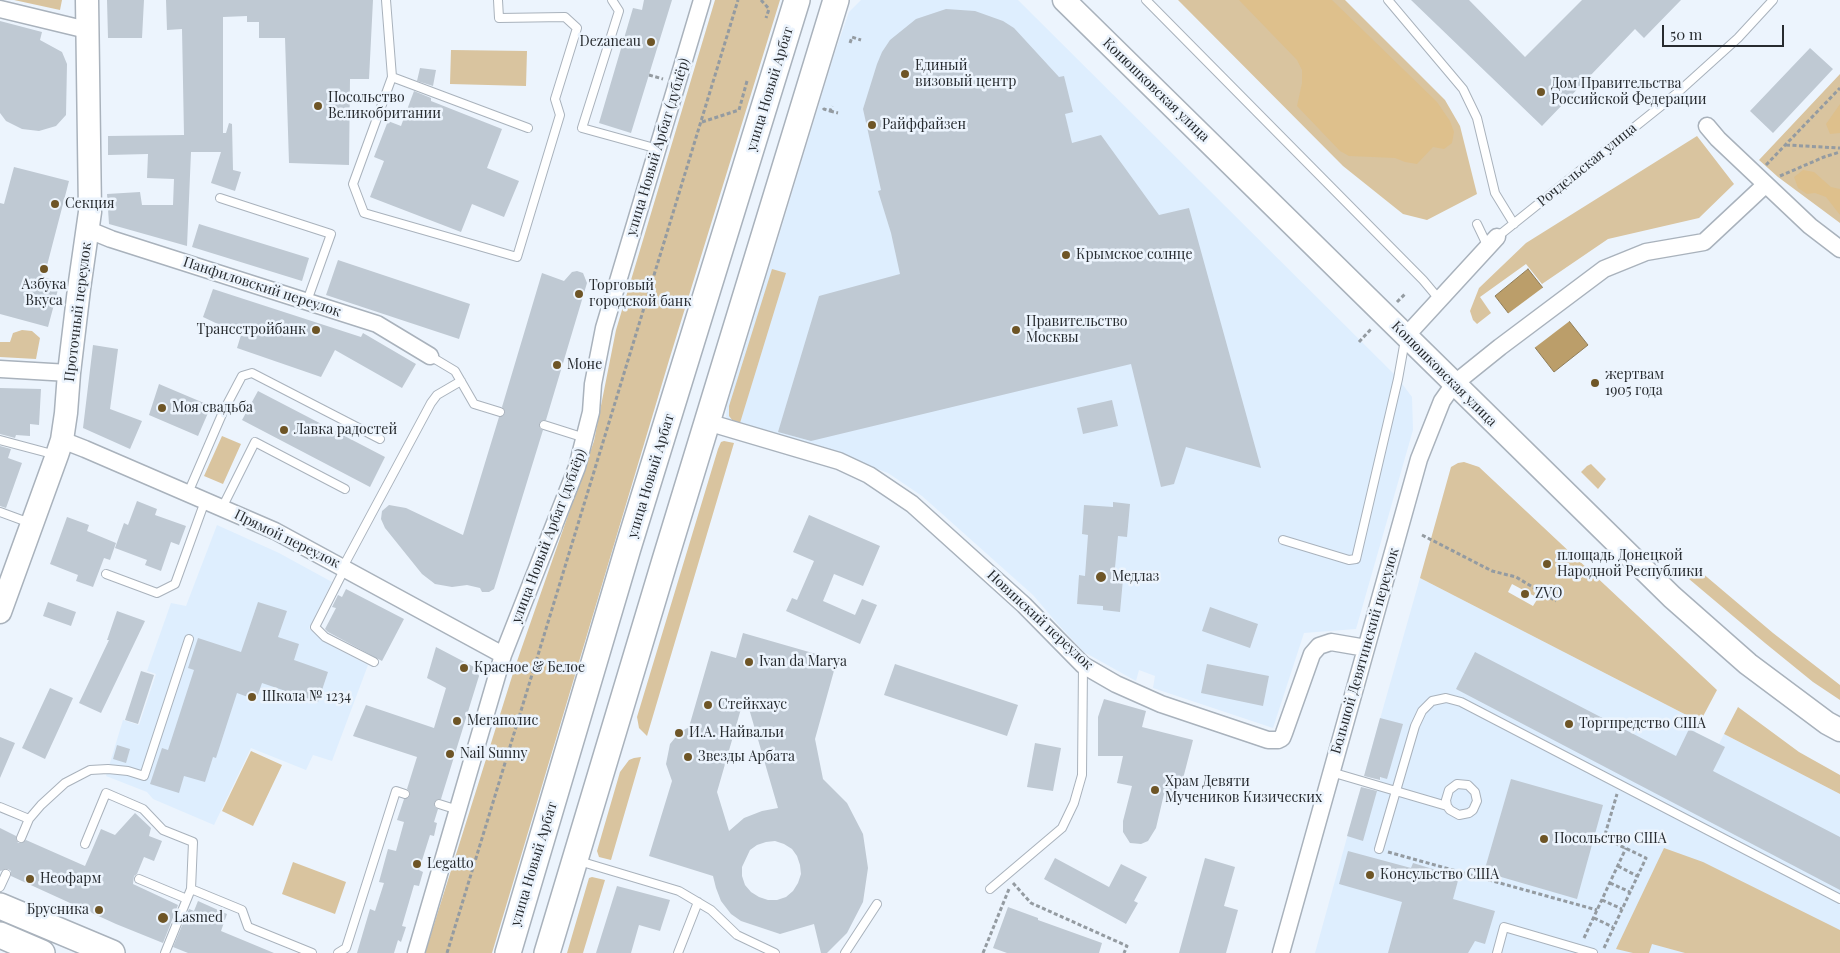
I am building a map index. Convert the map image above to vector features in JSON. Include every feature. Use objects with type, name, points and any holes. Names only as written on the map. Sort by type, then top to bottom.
[{"type":"main road","name":"Проточный переулок","points":[[0,612],[60,448],[66,413],[79,288],[90,212],[87,0]]},
{"type":"main road","name":"улица Новый Арбат","points":[[508,953],[631,539],[797,0]]},
{"type":"main road","points":[[547,953],[836,0]]},
{"type":"main road","points":[[829,24],[848,0]]},
{"type":"main road","name":"Конюшковская улица","points":[[1064,0],[1672,597],[1748,664],[1826,723],[1840,730]]},
{"type":"main road","points":[[0,906],[112,953]]},
{"type":"main road","points":[[0,935],[42,953]]},
{"type":"street","name":"улица Новый Арбат (дублёр)","points":[[416,953],[503,655],[577,467],[586,438],[591,412],[593,384],[604,328],[702,0]]},
{"type":"street","points":[[0,9],[87,30]]},
{"type":"street","points":[[1707,126],[1765,185],[1810,226],[1840,249]]},
{"type":"street","name":"Большой Девятинский переулок","points":[[1281,953],[1419,459],[1442,402],[1454,384],[1604,269],[1646,252],[1704,242],[1765,185]]},
{"type":"street","name":"Панфиловский переулок","points":[[88,230],[377,324],[430,356]]},
{"type":"street","name":"Рочдельская улица","points":[[1406,336],[1492,242]]},
{"type":"street","points":[[0,370],[69,373]]},
{"type":"street","name":"Новинский переулок","points":[[707,422],[839,462],[869,475],[912,504],[1024,605],[1083,665],[1116,684],[1161,704],[1272,741],[1282,738],[1312,654],[1319,646],[1331,642],[1366,648]]},
{"type":"street","name":"Прямой переулок","points":[[60,448],[85,448],[275,531],[503,655]]},
{"type":"lane","points":[[386,0],[392,77],[354,184],[364,213],[517,257],[560,115],[555,99],[577,28],[565,17],[499,18],[498,0]]},
{"type":"lane","points":[[612,0],[618,11],[582,128],[658,149]]},
{"type":"lane","points":[[1146,0],[1423,280],[1439,299]]},
{"type":"lane","points":[[1388,0],[1463,89],[1477,118],[1495,192],[1514,224]]},
{"type":"lane","name":"Рочдельская улица","points":[[1492,242],[1676,94],[1738,38],[1773,0]]},
{"type":"lane","points":[[392,77],[528,128]]},
{"type":"lane","points":[[220,198],[331,234],[307,301]]},
{"type":"lane","points":[[1477,224],[1492,242]]},
{"type":"lane","points":[[1283,540],[1352,560],[1356,559],[1398,379],[1406,336]]},
{"type":"lane","points":[[430,356],[455,371],[474,404],[500,412]]},
{"type":"lane","points":[[188,493],[223,412],[242,376],[252,372],[380,439]]},
{"type":"lane","points":[[374,662],[325,637],[315,627],[431,403],[437,395],[461,381]]},
{"type":"lane","points":[[544,425],[586,438]]},
{"type":"lane","points":[[0,440],[38,448],[60,448]]},
{"type":"lane","points":[[222,508],[255,442],[345,489]]},
{"type":"lane","points":[[106,574],[157,593],[175,584],[205,501]]},
{"type":"lane","points":[[0,512],[32,524]]},
{"type":"lane","points":[[21,838],[29,819],[41,805],[65,783],[90,770],[128,771],[144,776],[189,639]]},
{"type":"lane","points":[[990,888],[1062,828],[1074,803],[1082,775],[1083,665]]},
{"type":"lane","points":[[1379,849],[1415,726],[1422,711],[1432,701],[1446,698],[1461,702],[1840,899]]},
{"type":"lane","points":[[1331,772],[1447,806],[1459,815],[1473,810],[1477,801],[1475,792],[1468,785],[1457,784],[1446,795],[1447,806]]},
{"type":"lane","points":[[338,953],[346,948],[396,791],[405,794]]},
{"type":"lane","points":[[85,844],[106,794],[143,809],[163,830],[193,842],[191,889],[165,953]]},
{"type":"lane","points":[[439,804],[458,810]]},
{"type":"lane","points":[[0,806],[29,819]]},
{"type":"lane","points":[[575,860],[679,891],[711,910],[737,935],[776,953]]},
{"type":"lane","points":[[0,887],[6,874]]},
{"type":"lane","points":[[140,878],[188,899]]},
{"type":"lane","points":[[191,889],[242,910],[248,928],[312,953]]},
{"type":"lane","points":[[678,953],[698,902]]},
{"type":"lane","points":[[845,953],[877,904]]},
{"type":"lane","points":[[1496,953],[1504,927],[1593,953]]},
{"type":"path","points":[[447,953],[738,0]]},
{"type":"path","points":[[761,0],[769,9],[766,18]]},
{"type":"path","points":[[850,43],[852,37],[861,40]]},
{"type":"path","points":[[702,122],[739,110],[747,82]]},
{"type":"path","points":[[1766,166],[1840,88]]},
{"type":"path","points":[[830,111],[832,106]]},
{"type":"path","points":[[821,118],[824,109],[838,113]]},
{"type":"path","points":[[1786,145],[1840,148]]},
{"type":"path","points":[[1765,185],[1778,177],[1840,152]]},
{"type":"path","points":[[1422,535],[1492,571],[1516,577],[1556,601]]},
{"type":"path","points":[[1601,953],[1646,858],[1604,838],[1620,784]]},
{"type":"path","points":[[1579,949],[1626,848]]},
{"type":"path","points":[[1379,849],[1597,910]]},
{"type":"path","points":[[1618,866],[1638,876]]},
{"type":"path","points":[[983,953],[1011,882],[1031,903],[1127,946],[1124,953]]},
{"type":"path","points":[[1610,883],[1630,892]]},
{"type":"path","points":[[1602,900],[1622,909]]},
{"type":"path","points":[[1594,918],[1613,928]]},
{"type":"shaded area","points":[[14,0],[62,0],[60,10]]},
{"type":"shaded area","points":[[715,0],[780,0],[670,357],[492,953],[425,953],[515,667],[594,441],[616,330]]},
{"type":"shaded area","points":[[861,0],[1018,0],[1397,377],[1412,397],[1413,430],[1356,629],[1304,633],[1273,728],[1153,688],[1155,676],[1139,670],[1136,681],[1084,652],[1033,595],[922,496],[888,473],[840,455],[728,421],[726,417],[727,406],[834,55],[849,12]]},
{"type":"shaded area","points":[[1178,0],[1345,0],[1445,100],[1460,126],[1477,194],[1427,220],[1403,214],[1343,166]]},
{"type":"shaded area","points":[[1239,0],[1332,0],[1437,102],[1450,121],[1454,132],[1452,143],[1444,149],[1433,147],[1417,164],[1395,158],[1349,156],[1340,151],[1297,106],[1302,83],[1302,70],[1297,60]]},
{"type":"shaded area","points":[[451,50],[527,51],[526,86],[450,84]]},
{"type":"shaded area","points":[[1840,74],[1840,223],[1778,177],[1759,160]]},
{"type":"shaded area","points":[[1840,104],[1840,133],[1830,134],[1826,124]]},
{"type":"shaded area","points":[[1697,136],[1734,184],[1699,218],[1608,239],[1542,284],[1526,264],[1480,297],[1491,313],[1477,324],[1473,320],[1470,311],[1479,288],[1526,243]]},
{"type":"shaded area","points":[[1803,170],[1814,172],[1831,187],[1840,189],[1840,215],[1826,197],[1815,193],[1807,194],[1798,188],[1794,177]]},
{"type":"shaded area","points":[[772,269],[786,273],[740,423],[733,421],[729,416],[729,406]]},
{"type":"shaded area","points":[[1528,269],[1588,345],[1554,372],[1495,296]]},
{"type":"shaded area","points":[[22,330],[32,331],[40,338],[36,359],[0,357],[0,342],[10,342],[13,333]]},
{"type":"shaded area","points":[[222,436],[241,444],[223,484],[204,476]]},
{"type":"shaded area","points":[[721,442],[734,443],[647,736],[639,728],[637,717],[718,449]]},
{"type":"shaded area","points":[[1464,462],[1479,467],[1717,690],[1700,722],[1420,578],[1451,467]],"holes":[[[1512,584],[1538,598],[1533,606],[1508,592]]]},
{"type":"shaded area","points":[[1591,464],[1606,479],[1598,489],[1581,472]]},
{"type":"shaded area","name":"Школа № 1234","points":[[217,525],[279,553],[332,582],[309,628],[324,642],[368,665],[332,761],[313,755],[306,770],[251,748],[214,825],[153,799],[147,792],[106,776],[123,720],[139,725],[156,674],[147,671],[171,603],[186,606]]},
{"type":"shaded area","points":[[1695,572],[1701,572],[1773,633],[1840,685],[1840,700],[1813,682],[1689,579]]},
{"type":"shaded area","points":[[1420,578],[1700,722],[1695,732],[1719,744],[1724,734],[1840,794],[1840,953],[1315,953],[1359,794],[1374,799],[1381,777],[1365,772]]},
{"type":"shaded area","points":[[1738,707],[1799,752],[1840,775],[1840,794],[1724,734]]},
{"type":"shaded area","points":[[251,751],[282,765],[253,826],[222,811]]},
{"type":"shaded area","points":[[641,757],[611,860],[599,857],[597,851],[620,772],[629,760]]},
{"type":"shaded area","points":[[1664,848],[1703,862],[1840,930],[1840,953],[1685,953],[1652,944],[1649,953],[1633,953],[1616,949]]},
{"type":"shaded area","points":[[293,862],[346,882],[335,914],[282,894]]},
{"type":"shaded area","points":[[589,878],[605,880],[583,953],[567,953]]},
{"type":"pier","points":[[1545,286],[1571,320],[1533,349],[1506,315]]},
{"type":"building","points":[[107,0],[144,0],[142,38],[108,38]]},
{"type":"building","name":"Посольство Великобритании","points":[[166,0],[373,0],[369,79],[350,79],[349,165],[289,163],[285,38],[259,38],[259,22],[247,22],[247,16],[223,17],[223,133],[226,133],[229,123],[232,124],[233,170],[241,172],[235,191],[211,183],[221,152],[191,152],[187,246],[109,224],[107,194],[140,192],[142,205],[173,205],[174,179],[147,178],[148,154],[108,155],[108,136],[184,135],[182,29],[167,30]]},
{"type":"building","points":[[644,0],[672,0],[631,133],[599,123],[633,8],[642,10]]},
{"type":"building","name":"Дом Правительства Российской Федерации","points":[[1411,0],[1469,0],[1525,57],[1582,0],[1681,0],[1644,38],[1635,29],[1542,126]]},
{"type":"building","points":[[946,9],[975,11],[1003,21],[1014,28],[1059,77],[1064,76],[1073,112],[1065,114],[1072,143],[1101,135],[1159,215],[1189,208],[1261,468],[1186,447],[1174,484],[1161,487],[1131,364],[811,441],[778,432],[819,296],[900,274],[891,233],[878,191],[881,190],[863,109],[877,64],[890,40],[916,19]]},
{"type":"building","points":[[0,21],[42,32],[40,40],[62,52],[67,64],[66,115],[56,126],[39,131],[22,129],[6,121],[0,113]]},
{"type":"building","points":[[1810,48],[1833,69],[1773,133],[1750,111]]},
{"type":"building","points":[[420,68],[436,70],[433,86],[417,81]]},
{"type":"building","points":[[414,91],[431,98],[431,101],[502,129],[487,168],[519,181],[504,217],[472,204],[461,232],[370,197],[384,161],[374,157],[388,121],[401,126]]},
{"type":"building","points":[[14,167],[69,181],[44,277],[60,282],[48,327],[0,314],[0,203],[4,204]]},
{"type":"building","points":[[199,224],[309,258],[302,281],[192,247]]},
{"type":"building","points":[[338,260],[470,304],[459,339],[326,295]]},
{"type":"building","points":[[572,272],[583,273],[587,283],[546,420],[541,421],[539,424],[543,430],[494,589],[489,592],[482,592],[480,588],[467,585],[452,587],[435,584],[422,574],[385,528],[381,519],[382,511],[389,505],[406,508],[463,535],[499,417],[505,413],[502,407],[542,273],[564,281]]},
{"type":"building","points":[[213,289],[361,337],[363,333],[416,364],[402,388],[335,350],[321,377],[237,348],[241,335],[203,317]]},
{"type":"building","points":[[93,345],[118,349],[110,409],[142,421],[130,449],[83,428]]},
{"type":"building","points":[[159,384],[211,406],[198,436],[149,415]]},
{"type":"building","points":[[0,388],[41,389],[39,425],[30,424],[30,436],[16,435],[15,438],[0,434]]},
{"type":"building","points":[[258,391],[385,457],[370,487],[242,420]]},
{"type":"building","points":[[1112,400],[1118,426],[1083,434],[1077,408]]},
{"type":"building","points":[[0,446],[11,449],[8,458],[22,463],[6,508],[0,506]]},
{"type":"building","points":[[137,501],[157,509],[155,515],[186,526],[179,545],[171,542],[161,571],[145,565],[147,560],[115,548],[124,523],[128,525]]},
{"type":"building","points":[[1113,502],[1130,504],[1127,537],[1118,536],[1114,578],[1123,579],[1120,612],[1103,610],[1103,606],[1077,604],[1079,575],[1085,576],[1088,535],[1082,534],[1084,505],[1113,507]]},
{"type":"building","points":[[809,515],[880,546],[863,586],[834,574],[823,601],[855,615],[862,599],[877,605],[860,644],[786,611],[792,598],[797,600],[814,561],[793,552]]},
{"type":"building","points":[[67,517],[89,525],[87,531],[116,543],[110,560],[104,558],[93,587],[76,581],[78,575],[50,564]]},
{"type":"building","points":[[346,589],[404,619],[382,661],[325,629],[336,608],[332,607],[338,595],[342,597]]},
{"type":"building","points":[[48,602],[76,612],[71,626],[43,616]]},
{"type":"building","points":[[258,602],[287,611],[278,637],[299,644],[294,660],[328,672],[318,702],[262,683],[256,700],[237,693],[216,758],[213,757],[205,782],[184,776],[179,793],[150,784],[162,748],[168,750],[194,670],[188,668],[198,638],[241,652]]},
{"type":"building","points":[[1210,607],[1258,624],[1250,648],[1202,631]]},
{"type":"building","points":[[117,611],[145,621],[101,713],[79,703],[109,640],[107,640]]},
{"type":"building","points":[[743,633],[837,660],[815,739],[823,779],[847,803],[863,834],[868,868],[863,902],[847,933],[827,953],[821,953],[814,924],[780,934],[741,921],[731,914],[721,901],[713,876],[649,856],[672,781],[666,764],[670,744],[679,733],[689,727],[711,651],[736,658]],"holes":[[[745,695],[778,808],[762,811],[744,818],[729,831],[717,792]],[[775,841],[792,849],[797,856],[801,874],[793,891],[786,897],[768,900],[751,892],[745,885],[742,867],[750,850],[757,845]]]},
{"type":"building","points":[[436,647],[476,668],[479,676],[441,799],[436,800],[434,803],[438,809],[434,822],[437,823],[434,836],[430,835],[419,870],[423,872],[419,886],[414,885],[402,926],[406,927],[401,942],[398,940],[394,953],[357,953],[370,909],[375,911],[384,883],[379,882],[388,849],[396,851],[404,822],[397,820],[404,799],[410,795],[407,789],[417,757],[353,736],[366,705],[434,728],[446,688],[427,678]]},
{"type":"building","points":[[1475,652],[1676,756],[1689,729],[1725,747],[1713,771],[1840,837],[1840,890],[1456,689]]},
{"type":"building","points":[[895,664],[1018,705],[1007,736],[884,695]]},
{"type":"building","points":[[1207,664],[1269,676],[1263,706],[1201,693]]},
{"type":"building","points":[[141,671],[154,675],[138,724],[125,720]]},
{"type":"building","points":[[50,688],[73,698],[45,759],[22,748]]},
{"type":"building","name":"Храм Девяти Мучеников Кизических","points":[[1104,699],[1146,711],[1142,727],[1193,740],[1178,798],[1164,794],[1156,828],[1148,841],[1141,844],[1130,843],[1123,832],[1123,821],[1132,786],[1117,783],[1123,756],[1098,756],[1098,717]]},
{"type":"building","points":[[1380,718],[1403,724],[1387,779],[1380,777],[1380,780],[1364,776]]},
{"type":"building","points":[[0,737],[15,743],[0,778]]},
{"type":"building","points":[[1035,743],[1061,748],[1053,791],[1027,787]]},
{"type":"building","points":[[117,745],[130,749],[126,763],[113,759]]},
{"type":"building","name":"Посольство США","points":[[1511,779],[1603,805],[1577,899],[1484,872]]},
{"type":"building","points":[[1361,787],[1377,791],[1363,841],[1347,836]]},
{"type":"building","points":[[135,813],[151,828],[149,836],[162,841],[154,861],[144,857],[137,874],[134,876],[133,884],[178,905],[163,943],[116,924],[11,876],[11,871],[8,869],[0,871],[0,828],[16,836],[18,843],[26,840],[85,866],[101,829],[115,835]]},
{"type":"building","points":[[1348,851],[1411,868],[1413,863],[1459,877],[1453,899],[1495,911],[1485,944],[1475,941],[1468,953],[1388,953],[1402,902],[1339,884]]},
{"type":"building","points":[[1055,858],[1109,887],[1121,864],[1147,877],[1134,901],[1138,903],[1126,924],[1044,879]]},
{"type":"building","points":[[1205,858],[1235,867],[1224,906],[1238,910],[1226,953],[1179,953]]},
{"type":"building","points":[[617,886],[670,900],[660,931],[639,925],[631,953],[596,953]]},
{"type":"building","points":[[198,901],[227,914],[221,931],[274,953],[188,953],[173,947],[189,909],[194,911]]},
{"type":"building","points":[[1008,907],[1102,943],[1099,953],[1007,953],[993,948]]},
{"type":"place","name":"Dezaneau","points":[[651,42]]},
{"type":"place","name":"Единый визовый центр","points":[[905,74]]},
{"type":"place","name":"Дом Правительства Российской Федерации","points":[[1541,92]]},
{"type":"place","name":"Посольство Великобритании","points":[[318,106]]},
{"type":"place","name":"Райффайзен","points":[[872,125]]},
{"type":"place","name":"Секция","points":[[55,204]]},
{"type":"place","name":"Крымское солнце","points":[[1066,255]]},
{"type":"place","name":"Азбука Вкуса","points":[[44,269]]},
{"type":"place","name":"Торговый городской банк","points":[[579,294]]},
{"type":"place","name":"Трансстройбанк","points":[[316,330]]},
{"type":"place","name":"Правительство Москвы","points":[[1016,330]]},
{"type":"place","name":"Моне","points":[[557,365]]},
{"type":"place","name":"жертвам 1905 года","points":[[1595,383]]},
{"type":"place","name":"Моя свадьба","points":[[162,408]]},
{"type":"place","name":"Лавка радостей","points":[[284,430]]},
{"type":"place","name":"площадь Донецкой Народной Республики","points":[[1547,564]]},
{"type":"place","name":"Медлаз","points":[[1101,577]]},
{"type":"place","name":"ZVO","points":[[1525,594]]},
{"type":"place","name":"Ivan da Marya","points":[[749,662]]},
{"type":"place","name":"Красное & Белое","points":[[464,668]]},
{"type":"place","name":"Школа № 1234","points":[[252,697]]},
{"type":"place","name":"Стейкхаус","points":[[708,705]]},
{"type":"place","name":"Мегаполис","points":[[457,721]]},
{"type":"place","name":"Торгпредство США","points":[[1569,724]]},
{"type":"place","name":"И.А. Найвальи","points":[[679,733]]},
{"type":"place","name":"Nail Sunny","points":[[450,754]]},
{"type":"place","name":"Звезды Арбата","points":[[688,757]]},
{"type":"place","name":"Храм Девяти Мучеников Кизических","points":[[1155,790]]},
{"type":"place","name":"Посольство США","points":[[1544,839]]},
{"type":"place","name":"Legatto","points":[[417,864]]},
{"type":"place","name":"Консульство США","points":[[1370,875]]},
{"type":"place","name":"Неофарм","points":[[30,879]]},
{"type":"place","name":"Брусника","points":[[99,910]]},
{"type":"place","name":"Lasmed","points":[[163,918]]}]
